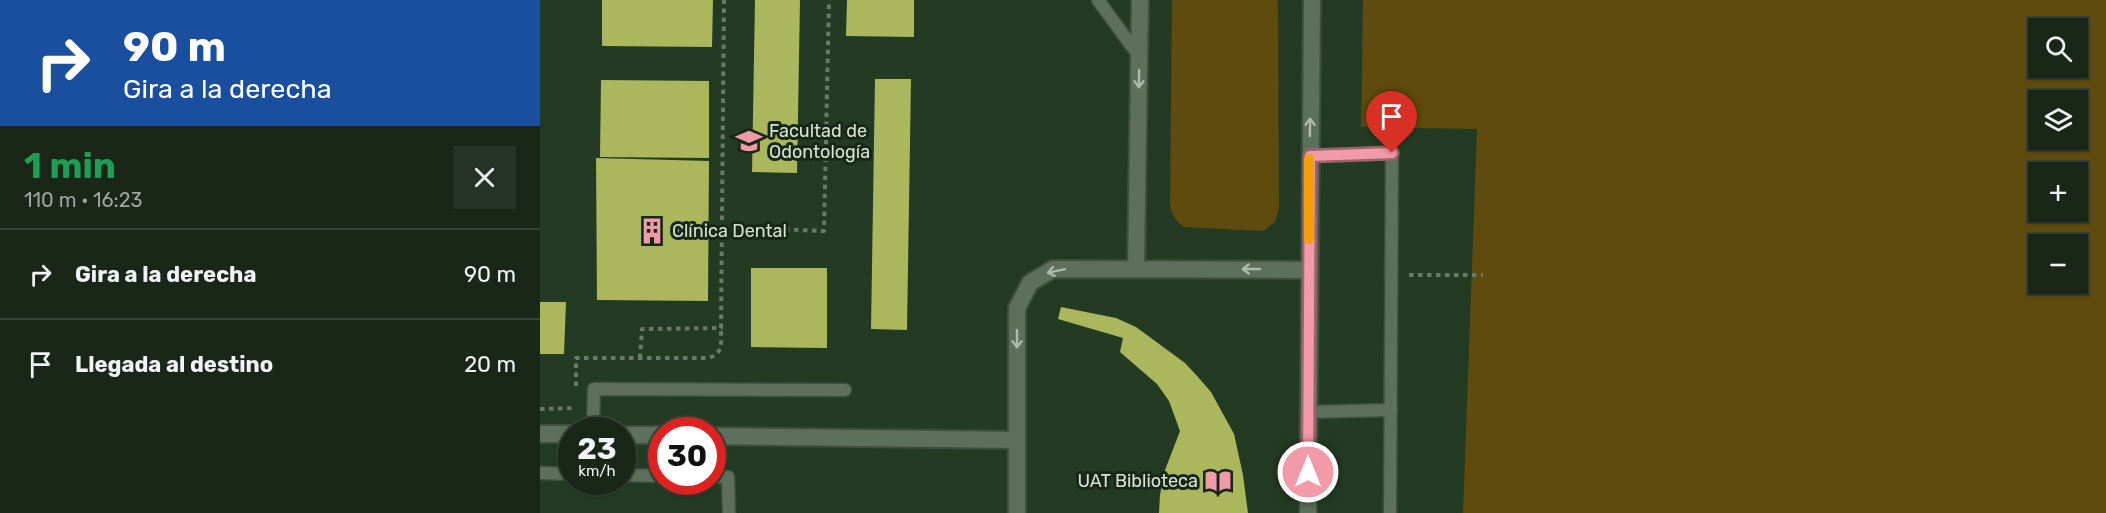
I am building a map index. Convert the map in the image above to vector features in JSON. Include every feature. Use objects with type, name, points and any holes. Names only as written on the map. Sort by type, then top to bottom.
[{"type":"street","points":[[1136,269],[1140,0]]},
{"type":"street","points":[[1308,513],[1312,0]]},
{"type":"street","points":[[1017,513],[1017,308],[1030,283],[1053,269],[1309,270]]},
{"type":"street","points":[[540,434],[558,434]]},
{"type":"street","points":[[726,436],[1017,440]]},
{"type":"lane","points":[[1098,0],[1139,56]]},
{"type":"lane","points":[[1310,156],[1392,153],[1390,513]]},
{"type":"lane","points":[[593,417],[594,388],[845,390]]},
{"type":"lane","points":[[1308,412],[1391,410]]},
{"type":"lane","points":[[540,473],[558,474]]},
{"type":"lane","points":[[726,477],[728,477],[729,513]]},
{"type":"path","points":[[576,388],[576,358],[708,358],[716,356],[721,349],[724,0]]},
{"type":"path","points":[[722,227],[824,231],[829,0]]},
{"type":"path","points":[[1392,275],[1483,275]]},
{"type":"path","points":[[640,358],[642,329],[721,328]]},
{"type":"path","points":[[540,409],[576,408],[576,398]]},
{"type":"shaded area","points":[[540,0],[2106,0],[2106,513],[540,513]]},
{"type":"shaded area","points":[[1172,0],[1278,0],[1279,208],[1275,222],[1263,231],[1184,227],[1173,215],[1170,204]]},
{"type":"shaded area","points":[[1363,0],[2106,0],[2106,513],[1463,513],[1477,129],[1361,127]]},
{"type":"building","points":[[602,0],[713,0],[712,47],[602,46]]},
{"type":"building","points":[[755,0],[800,0],[797,173],[752,172]]},
{"type":"building","points":[[847,0],[914,0],[914,37],[846,36]]},
{"type":"building","points":[[875,79],[911,79],[907,330],[871,329]]},
{"type":"building","points":[[601,80],[709,81],[709,158],[600,157]]},
{"type":"building","name":"Clínica Dental","points":[[596,158],[709,161],[708,301],[597,300]]},
{"type":"building","points":[[751,268],[827,268],[827,348],[751,347]]},
{"type":"building","points":[[540,302],[566,302],[564,354],[540,354]]},
{"type":"building","points":[[1061,307],[1116,318],[1136,327],[1185,363],[1198,377],[1211,392],[1234,434],[1248,513],[1159,513],[1165,470],[1180,431],[1169,401],[1157,384],[1120,352],[1123,338],[1058,319]]},
{"type":"slow traffic","points":[[1309,159],[1309,239]]},
{"type":"place","name":"Facultad de Odontología","points":[[749,141]]},
{"type":"place","name":"Clínica Dental","points":[[652,231]]},
{"type":"place","name":"UAT Biblioteca","points":[[1218,481]]},
{"type":"route","points":[[1308,472],[1310,156],[1392,153]]}]
